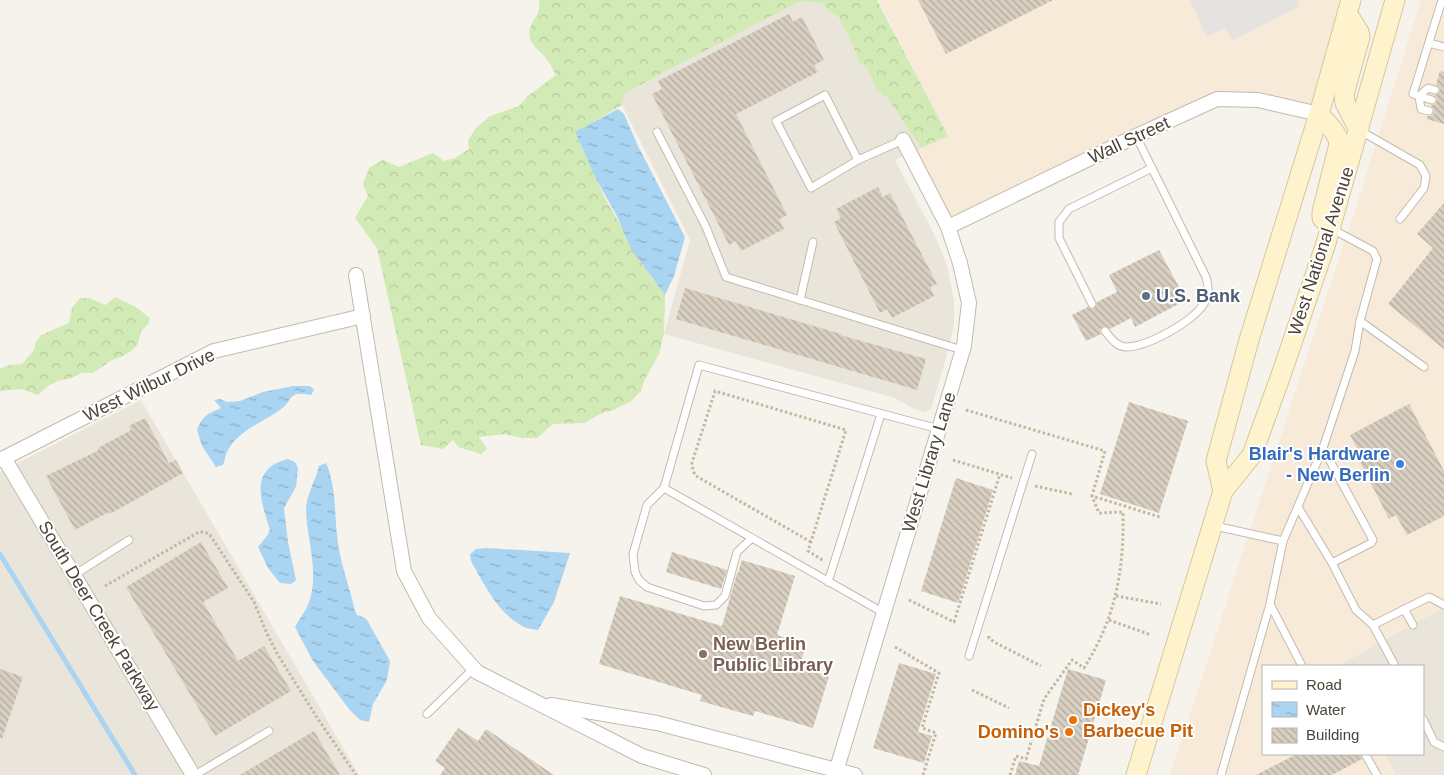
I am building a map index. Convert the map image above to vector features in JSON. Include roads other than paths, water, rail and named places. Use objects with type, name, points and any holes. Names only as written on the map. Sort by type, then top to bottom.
[{"type":"main road","name":"West National Avenue","points":[[1136,775],[1223,491],[1252,455],[1281,375],[1330,228],[1395,0]]},
{"type":"main road","points":[[1349,7],[1360,37],[1344,94],[1345,103],[1359,130]]},
{"type":"main road","points":[[1223,491],[1216,461],[1249,340],[1319,114],[1349,7]]},
{"type":"main road","points":[[1319,114],[1359,130]]},
{"type":"main road","points":[[1319,114],[1339,138],[1322,212],[1322,218],[1330,228]]},
{"type":"main road","points":[[1127,775],[1148,736]]},
{"type":"street","name":"Wall Street","points":[[948,227],[1217,99],[1258,100],[1319,114]]},
{"type":"street","name":"West Library Lane","points":[[836,772],[962,350],[969,303],[960,263],[948,227],[907,147]]},
{"type":"street","points":[[356,275],[404,571],[429,618],[478,672],[642,756],[704,775]]},
{"type":"street","name":"West Wilbur Drive","points":[[2,459],[214,351],[363,316]]},
{"type":"street","name":"South Deer Creek Parkway","points":[[2,459],[194,775]]},
{"type":"street","points":[[536,702],[657,723],[836,772],[855,775]]},
{"type":"lane","points":[[1432,100],[1413,94],[1442,0]]},
{"type":"lane","points":[[1429,43],[1444,47]]},
{"type":"lane","points":[[1419,96],[1428,88],[1435,90]]},
{"type":"lane","points":[[858,160],[825,95],[776,121],[811,188],[858,160],[907,147]]},
{"type":"lane","points":[[1419,96],[1422,109],[1429,112]]},
{"type":"lane","points":[[1359,130],[1420,165],[1426,176],[1424,188],[1400,219]]},
{"type":"lane","points":[[657,132],[706,227],[726,277],[962,350]]},
{"type":"lane","points":[[1105,331],[1116,344],[1126,347],[1149,341],[1175,329],[1194,314],[1207,300],[1208,287],[1206,277],[1136,136]]},
{"type":"lane","points":[[1092,304],[1059,238],[1059,222],[1069,209],[1152,168]]},
{"type":"lane","points":[[1221,775],[1270,604],[1283,541],[1323,448],[1355,351],[1360,321],[1378,259],[1373,250],[1330,228]]},
{"type":"lane","points":[[800,300],[813,242]]},
{"type":"lane","points":[[1360,321],[1424,367]]},
{"type":"lane","points":[[752,538],[737,552],[725,596],[716,605],[704,606],[647,587],[639,580],[635,572],[633,554],[647,505],[664,488],[699,364],[939,429]]},
{"type":"lane","points":[[828,582],[881,414]]},
{"type":"lane","points":[[1323,448],[1373,540],[1371,543],[1332,563]]},
{"type":"lane","points":[[969,656],[1032,454]]},
{"type":"lane","points":[[664,488],[884,613]]},
{"type":"lane","points":[[1298,507],[1332,563],[1356,610],[1373,625],[1393,665]]},
{"type":"lane","points":[[1212,525],[1283,541]]},
{"type":"lane","points":[[74,575],[129,540]]},
{"type":"lane","points":[[1373,625],[1429,597],[1444,605]]},
{"type":"lane","points":[[1270,604],[1301,665]]},
{"type":"lane","points":[[1404,609],[1413,625]]},
{"type":"lane","points":[[427,714],[474,668]]},
{"type":"lane","points":[[1424,722],[1434,742],[1444,747]]},
{"type":"lane","points":[[194,775],[269,731]]},
{"type":"lane","points":[[1366,755],[1376,775]]},
{"type":"water","points":[[618,109],[624,114],[638,146],[685,237],[674,276],[665,295],[631,249],[617,216],[596,179],[575,132]]},
{"type":"water","points":[[293,386],[310,386],[314,390],[311,395],[294,395],[280,410],[244,432],[232,443],[223,465],[216,467],[202,446],[197,430],[206,416],[221,408],[214,400],[240,401],[263,392]]},
{"type":"water","points":[[288,459],[295,462],[298,468],[296,487],[284,508],[288,542],[296,580],[291,584],[280,583],[268,568],[258,547],[270,530],[261,497],[262,478],[267,470],[275,464]]},
{"type":"water","points":[[326,463],[334,492],[339,552],[355,611],[357,615],[367,620],[390,661],[387,680],[373,704],[369,722],[360,720],[349,709],[313,661],[295,627],[307,607],[313,584],[306,504],[319,466]]},
{"type":"water","points":[[476,549],[570,553],[554,602],[538,630],[524,627],[513,620],[499,606],[487,588],[471,561],[470,554]]},
{"type":"waterway","points":[[0,554],[135,775]]},
{"type":"place","name":"U.S. Bank","points":[[1146,296]]},
{"type":"place","name":"Blair's Hardware - New Berlin","points":[[1400,464]]},
{"type":"place","name":"New Berlin Public Library","points":[[703,654]]},
{"type":"place","name":"Dickey's Barbecue Pit","points":[[1073,720]]},
{"type":"place","name":"Domino's","points":[[1069,732]]}]
